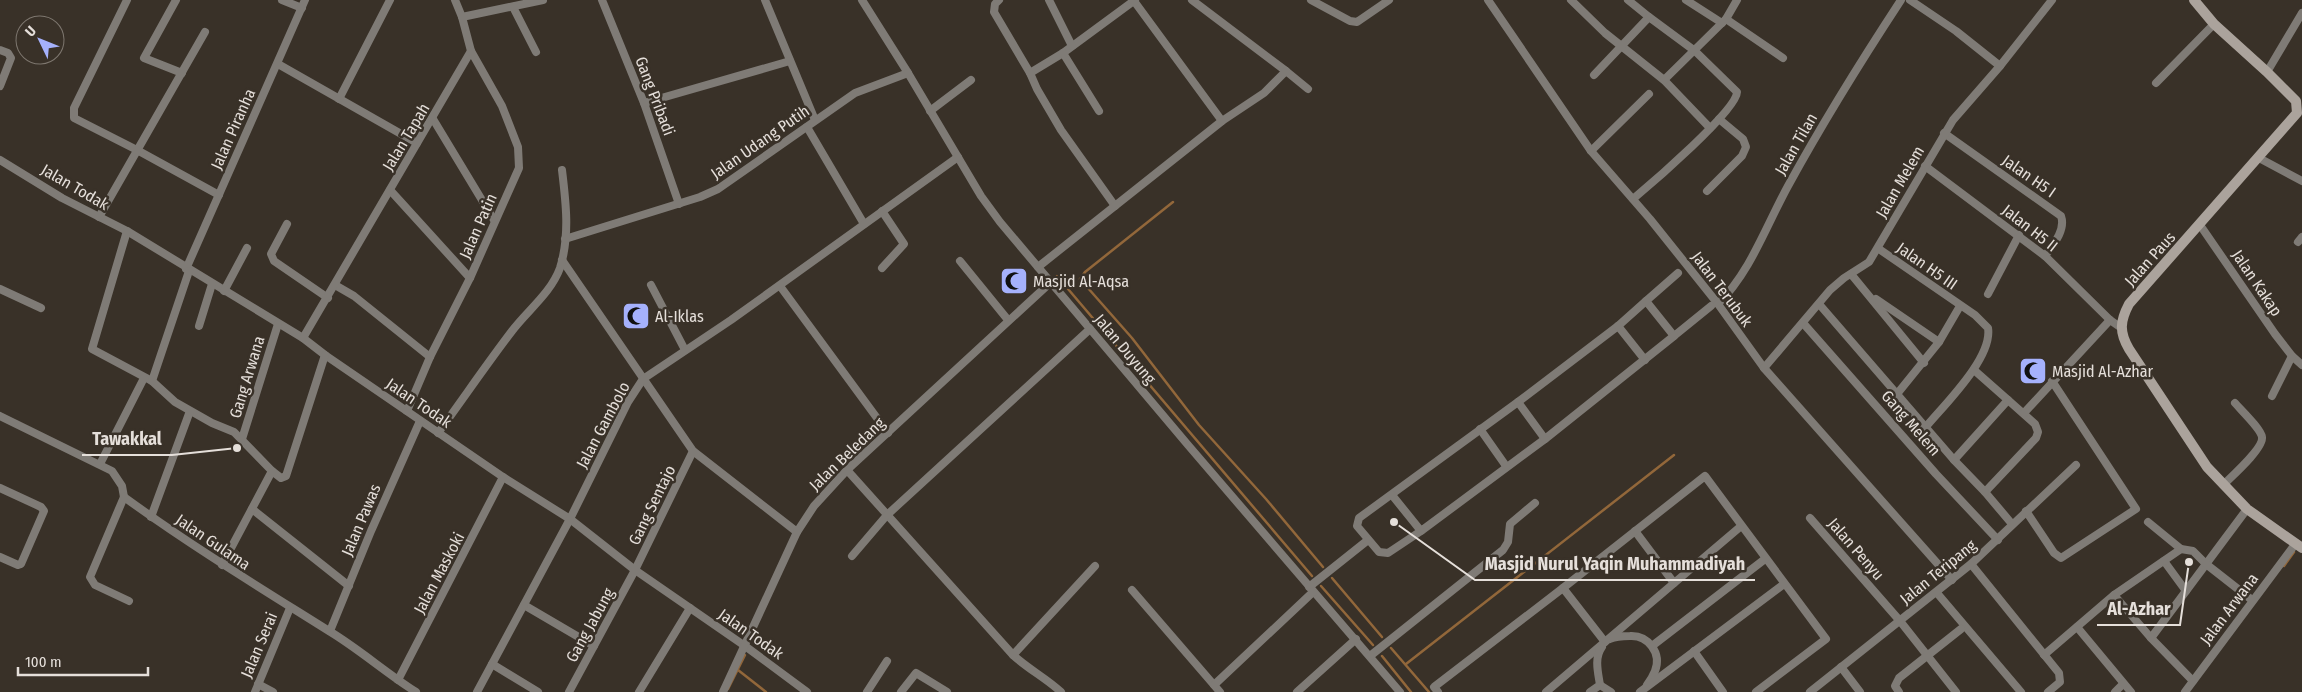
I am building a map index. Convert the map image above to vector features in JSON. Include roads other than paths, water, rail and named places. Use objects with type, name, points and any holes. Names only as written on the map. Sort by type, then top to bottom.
[{"type":"main road","name":"Jalan Paus","points":[[2120,327],[2130,304],[2295,117],[2298,110],[2299,103],[2214,24],[2198,2]]},
{"type":"main road","points":[[2120,327],[2126,344],[2194,451],[2246,509],[2299,546]]},
{"type":"street","points":[[128,0],[103,46],[72,114],[77,122],[137,150],[219,195]]},
{"type":"street","points":[[176,0],[144,58],[182,73]]},
{"type":"street","points":[[282,0],[302,8]]},
{"type":"street","name":"Jalan Piranha","points":[[100,464],[148,380],[187,270],[305,0]]},
{"type":"street","points":[[339,99],[390,0]]},
{"type":"street","points":[[455,0],[462,17],[471,52]]},
{"type":"street","points":[[462,17],[543,0]]},
{"type":"street","name":"Gang Pribadi","points":[[602,0],[644,103],[679,204]]},
{"type":"street","points":[[765,0],[815,120]]},
{"type":"street","name":"Jalan Duyung","points":[[862,0],[981,196],[1000,222],[1400,692]]},
{"type":"street","points":[[1000,0],[995,4],[994,12],[1021,62],[1030,72],[1037,89],[1060,130],[1115,206]]},
{"type":"street","points":[[1049,0],[1072,46]]},
{"type":"street","points":[[1030,72],[1063,53],[1134,0],[1222,122]]},
{"type":"street","points":[[1192,0],[1308,89]]},
{"type":"street","points":[[1311,0],[1350,22],[1357,22],[1389,0]]},
{"type":"street","name":"Jalan Terubuk","points":[[1488,0],[1591,151],[1633,199],[1764,368],[1952,580]]},
{"type":"street","points":[[1571,0],[1621,47],[1664,80],[1710,128]]},
{"type":"street","points":[[1628,0],[1695,50],[1737,92],[1735,101],[1719,119],[1633,199]]},
{"type":"street","points":[[1686,0],[1783,58]]},
{"type":"street","points":[[1664,80],[1724,21],[1737,0]]},
{"type":"street","name":"Jalan Tilan","points":[[1368,540],[1379,552],[1384,554],[1421,531],[1645,360],[1730,292],[1745,269],[1787,187],[1844,88],[1901,0]]},
{"type":"street","points":[[1910,0],[1956,31],[2000,66]]},
{"type":"street","name":"Jalan Melem","points":[[1764,368],[1837,284],[1864,267],[1878,249],[1944,133],[1960,110],[2000,66],[2052,0]]},
{"type":"street","points":[[513,7],[536,52]]},
{"type":"street","points":[[2267,72],[2302,13]]},
{"type":"street","points":[[1594,75],[1649,16]]},
{"type":"street","points":[[2156,83],[2214,24]]},
{"type":"street","points":[[99,217],[205,32]]},
{"type":"street","points":[[0,50],[8,53],[11,58],[0,86]]},
{"type":"street","name":"Jalan Tapah","points":[[303,338],[417,143],[433,120],[471,52]]},
{"type":"street","name":"Jalan Patin","points":[[407,411],[430,356],[470,278],[494,220],[515,179],[520,157],[502,106],[471,52]]},
{"type":"street","points":[[1063,53],[1100,111]]},
{"type":"street","points":[[644,103],[790,61]]},
{"type":"street","points":[[278,64],[417,143]]},
{"type":"street","points":[[1038,266],[1222,122],[1264,92],[1286,71]]},
{"type":"street","name":"Jalan Udang Putih","points":[[565,239],[700,197],[725,184],[855,92],[908,73]]},
{"type":"street","points":[[930,111],[970,80]]},
{"type":"street","points":[[1591,151],[1649,94]]},
{"type":"street","points":[[1707,191],[1742,156],[1746,147],[1743,140],[1719,119]]},
{"type":"street","points":[[433,120],[494,220]]},
{"type":"street","points":[[807,127],[864,224]]},
{"type":"street","name":"Jalan H5 I","points":[[1944,133],[2061,216],[2063,224],[2045,256]]},
{"type":"street","name":"Jalan Gambolo","points":[[478,692],[570,519],[628,402],[643,379],[780,286],[958,157]]},
{"type":"street","points":[[2259,158],[2302,181]]},
{"type":"street","name":"Jalan Todak","points":[[0,160],[62,198],[127,231],[187,270],[303,338],[503,478],[570,519],[635,570],[745,646],[807,692]]},
{"type":"street","name":"Jalan H5 II","points":[[1925,166],[2045,256],[2110,320],[2120,327]]},
{"type":"street","points":[[438,433],[511,332],[552,284],[562,260],[565,239],[567,212],[562,170]]},
{"type":"street","points":[[390,190],[470,278]]},
{"type":"street","points":[[882,211],[904,244],[882,268]]},
{"type":"street","points":[[287,224],[271,254],[274,261],[328,298]]},
{"type":"street","name":"Jalan Kakap","points":[[2200,225],[2292,356],[2302,365]]},
{"type":"street","points":[[127,231],[92,349],[148,380],[175,402],[190,411],[234,432],[272,472],[281,478],[286,476],[325,355]]},
{"type":"street","points":[[1988,294],[2019,235]]},
{"type":"street","points":[[224,292],[247,248]]},
{"type":"street","name":"Jalan H5 III","points":[[1878,249],[1975,315],[1988,328],[1987,342],[1974,370]]},
{"type":"street","points":[[562,260],[694,452],[798,532]]},
{"type":"street","points":[[960,261],[1008,320]]},
{"type":"street","points":[[1214,685],[1311,589],[1368,540],[1357,526],[1357,520],[1618,326],[1678,273]]},
{"type":"street","points":[[1851,274],[1924,363]]},
{"type":"street","name":"Jalan Beledang","points":[[723,692],[798,532],[814,506],[847,470],[1008,320],[1052,282]]},
{"type":"street","points":[[199,326],[212,284]]},
{"type":"street","points":[[335,285],[354,296],[430,356]]},
{"type":"street","points":[[651,285],[686,350]]},
{"type":"street","points":[[780,286],[888,433]]},
{"type":"street","points":[[0,289],[42,308]]},
{"type":"street","points":[[1870,296],[1939,342]]},
{"type":"street","points":[[1646,301],[1674,336]]},
{"type":"street","points":[[1819,304],[1925,428],[2012,524]]},
{"type":"street","points":[[1897,394],[1924,363],[1960,306]]},
{"type":"street","points":[[2024,413],[2110,320]]},
{"type":"street","name":"Gang Melem","points":[[1803,323],[1998,540]]},
{"type":"street","name":"Gang Arwana","points":[[242,439],[278,324]]},
{"type":"street","points":[[1618,326],[1645,360]]},
{"type":"street","points":[[852,556],[887,515],[1090,329]]},
{"type":"street","points":[[2272,396],[2292,356]]},
{"type":"street","points":[[1925,428],[1974,370],[2024,413],[2036,426],[2038,435],[1985,492]]},
{"type":"street","points":[[2026,511],[2054,553],[2061,558],[2136,510],[2052,381]]},
{"type":"street","points":[[1954,460],[2008,400]]},
{"type":"street","points":[[1518,402],[1544,438]]},
{"type":"street","points":[[2223,485],[2258,449],[2262,439],[2260,433],[2235,403]]},
{"type":"street","points":[[151,517],[190,411]]},
{"type":"street","points":[[0,416],[100,464],[112,471],[119,480],[124,497],[90,577],[95,585],[129,601]]},
{"type":"street","name":"Jalan Pawas","points":[[330,631],[420,421]]},
{"type":"street","points":[[1480,430],[1506,466]]},
{"type":"street","name":"Gang Sentajo","points":[[635,570],[694,452]]},
{"type":"street","name":"Jalan Teripang","points":[[1810,692],[1937,593],[1971,564],[2076,465]]},
{"type":"street","points":[[847,470],[1013,654],[1027,666],[1045,677],[1061,692]]},
{"type":"street","points":[[222,565],[272,472]]},
{"type":"street","points":[[1438,692],[1434,687],[1705,476],[1740,526],[1826,639],[1756,692]]},
{"type":"street","name":"Jalan Maskoki","points":[[398,680],[503,478]]},
{"type":"street","points":[[0,488],[41,507],[44,511],[21,564],[18,565],[0,557]]},
{"type":"street","points":[[1392,494],[1421,531]]},
{"type":"street","name":"Jalan Gulama","points":[[124,497],[222,565],[330,631],[416,692]]},
{"type":"street","points":[[1370,656],[1503,550],[1508,542],[1510,524],[1535,503]]},
{"type":"street","points":[[252,509],[349,586]]},
{"type":"street","points":[[2151,638],[2246,509]]},
{"type":"street","name":"Jalan Penyu","points":[[1810,518],[1900,621],[1956,692]]},
{"type":"street","points":[[2148,522],[2182,549],[2194,551],[2206,564],[2252,600]]},
{"type":"street","points":[[1546,692],[1740,526]]},
{"type":"street","points":[[1635,531],[1674,584]]},
{"type":"street","name":"Jalan Arwana","points":[[2185,692],[2252,600],[2299,546]]},
{"type":"street","points":[[2044,655],[2114,595],[2182,549]]},
{"type":"street","points":[[1652,646],[1765,559]]},
{"type":"street","points":[[2164,561],[2186,591]]},
{"type":"street","points":[[1971,564],[2060,676],[2058,685],[2048,692]]},
{"type":"street","points":[[1013,654],[1095,566]]},
{"type":"street","name":"Gang Jabung","points":[[569,692],[635,570]]},
{"type":"street","points":[[1643,691],[1784,584]]},
{"type":"street","points":[[1563,588],[1605,642]]},
{"type":"street","points":[[1132,590],[1220,692]]},
{"type":"street","points":[[1937,593],[2021,692]]},
{"type":"street","points":[[2114,595],[2151,638],[2193,681]]},
{"type":"street","points":[[524,605],[594,646]]},
{"type":"street","name":"Jalan Serai","points":[[255,692],[290,608]]},
{"type":"street","points":[[639,692],[690,608]]},
{"type":"street","points":[[2077,626],[2131,692]]},
{"type":"street","points":[[1898,692],[1895,686],[1899,678],[1961,629]]},
{"type":"street","points":[[1600,685],[1598,652],[1605,642],[1615,637],[1637,636],[1652,646],[1656,654],[1656,670],[1643,691]]},
{"type":"street","points":[[1297,692],[1356,639]]},
{"type":"street","points":[[1694,652],[1723,692]]},
{"type":"street","points":[[867,692],[887,661]]},
{"type":"street","points":[[492,664],[538,692]]},
{"type":"street","points":[[1841,667],[1860,692]]},
{"type":"street","points":[[901,692],[916,673],[947,692]]},
{"type":"street","points":[[258,684],[273,692]]},
{"type":"street","points":[[2115,692],[2123,684]]},
{"type":"street","points":[[1590,692],[1600,685]]},
{"type":"street","points":[[1600,685],[1611,692]]},
{"type":"waterway","points":[[1173,202],[1085,272],[1080,279],[1132,338],[1199,425],[1266,499],[1323,567]]},
{"type":"waterway","points":[[1057,276],[1312,576]]},
{"type":"waterway","points":[[1406,664],[1674,455]]},
{"type":"waterway","points":[[2284,566],[2294,552]]},
{"type":"waterway","points":[[1332,578],[1382,637]]},
{"type":"waterway","points":[[1321,586],[1373,645]]},
{"type":"waterway","points":[[1391,648],[1429,692]]},
{"type":"waterway","points":[[728,689],[745,655]]},
{"type":"waterway","points":[[1382,656],[1411,692]]},
{"type":"waterway","points":[[738,670],[766,692]]},
{"type":"place","name":"Masjid Al-Aqsa","points":[[1014,281]]},
{"type":"place","name":"Al-Iklas","points":[[636,316]]},
{"type":"place","name":"Masjid Al-Azhar","points":[[2033,371]]},
{"type":"place","name":"Tawakkal","points":[[237,448]]},
{"type":"place","name":"Masjid Nurul Yaqin Muhammadiyah","points":[[1394,522]]},
{"type":"place","name":"Al-Azhar","points":[[2189,562]]}]
